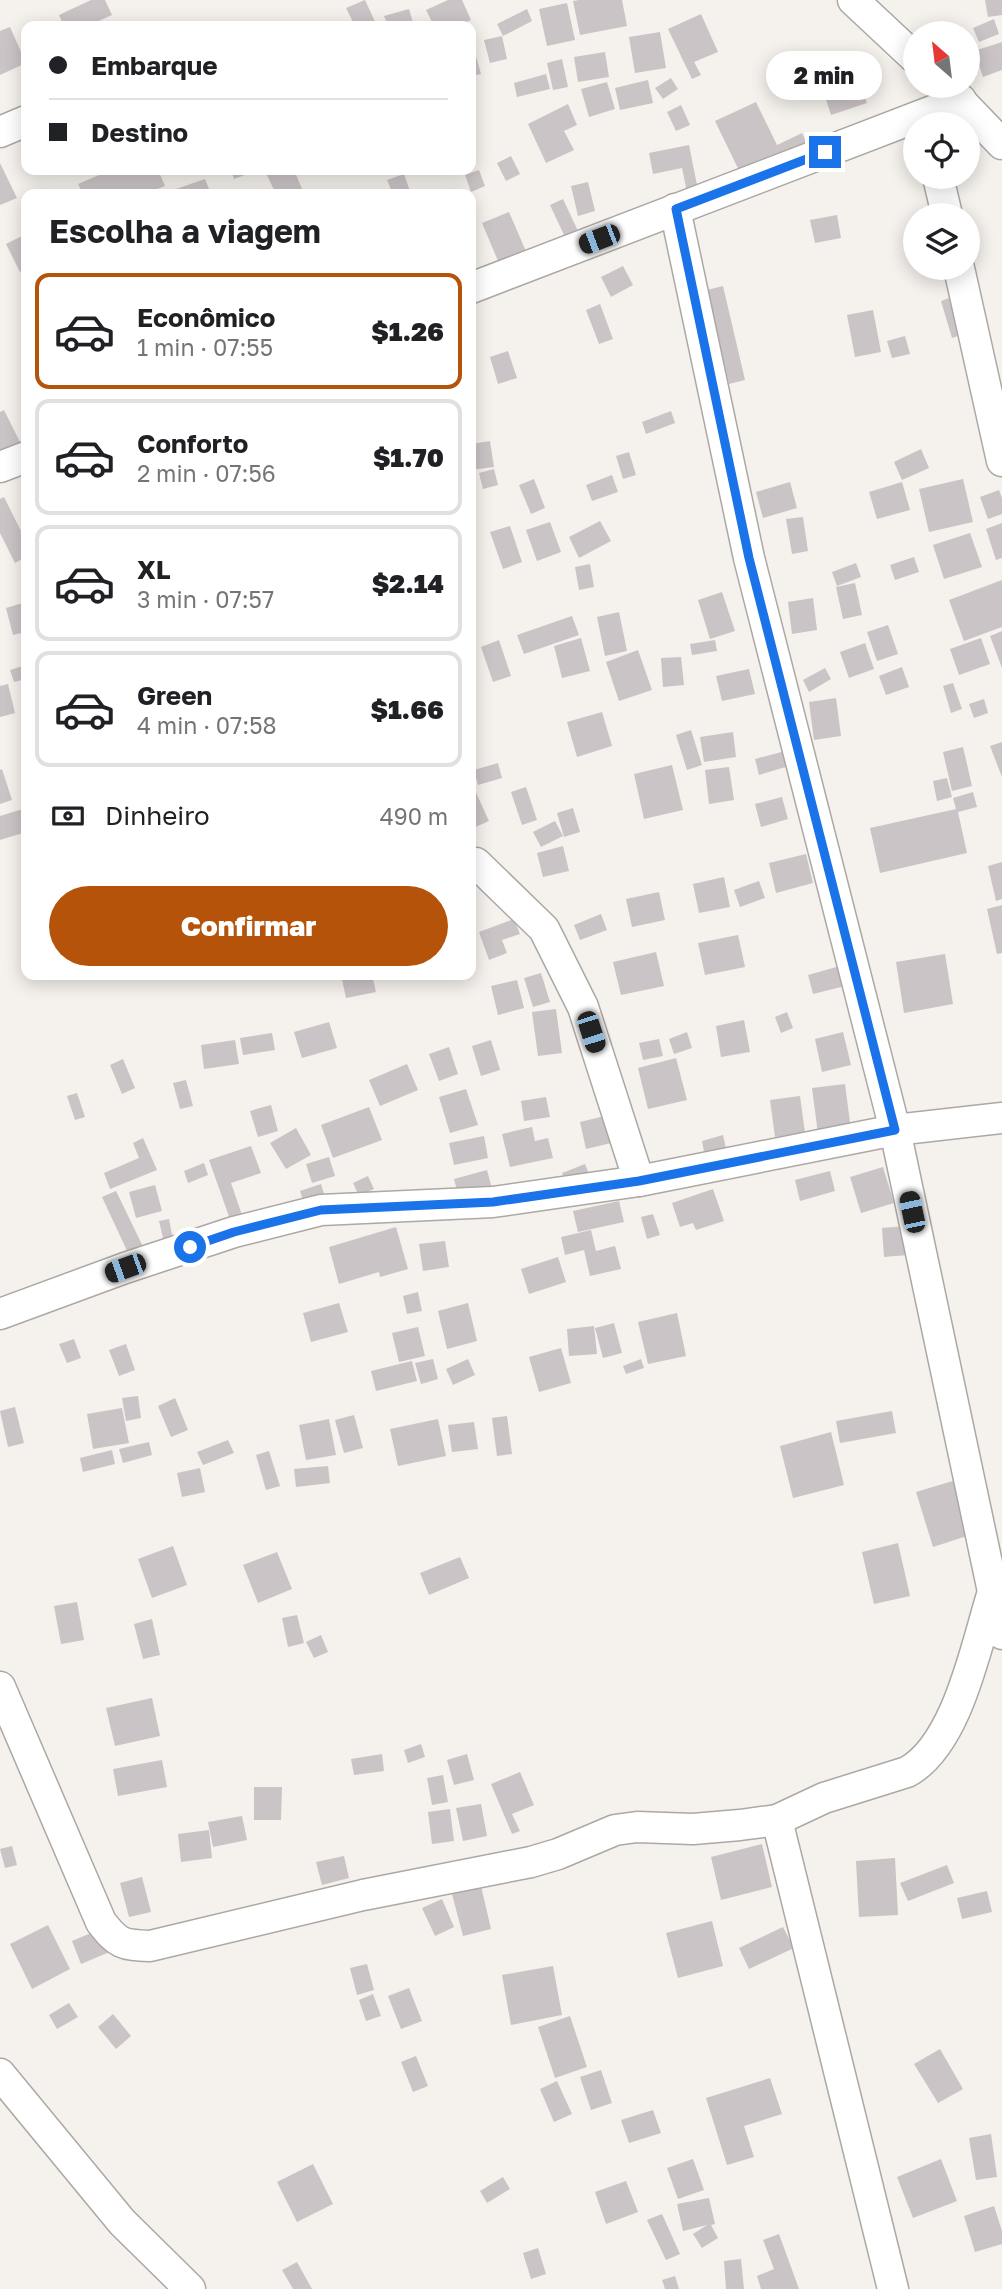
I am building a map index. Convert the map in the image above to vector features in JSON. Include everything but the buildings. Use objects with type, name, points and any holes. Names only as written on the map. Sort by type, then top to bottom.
[{"type":"street","points":[[853,0],[903,47]]},
{"type":"street","points":[[933,112],[948,98]]},
{"type":"street","points":[[958,98],[1002,144]]},
{"type":"street","points":[[0,132],[21,123]]},
{"type":"street","points":[[476,286],[676,209],[903,127]]},
{"type":"street","points":[[676,209],[749,558],[895,1130],[1002,1634]]},
{"type":"street","points":[[962,280],[1002,461]]},
{"type":"street","points":[[0,467],[21,459]]},
{"type":"street","points":[[476,863],[544,929],[583,1007],[639,1181]]},
{"type":"street","points":[[0,1314],[222,1236],[321,1210],[493,1202],[639,1181],[895,1130],[1002,1118]]},
{"type":"street","points":[[0,1686],[101,1922],[122,1945],[149,1946],[363,1895],[531,1862],[558,1854],[615,1830],[637,1827],[693,1829],[776,1819],[824,1798],[907,1772],[929,1755],[957,1709],[993,1592]]},
{"type":"street","points":[[776,1819],[893,2289]]},
{"type":"street","points":[[0,2074],[122,2222],[190,2289]]},
{"type":"route","points":[[190,1247],[234,1232],[321,1210],[493,1202],[639,1181],[895,1130],[749,558],[676,209],[825,152]]}]
